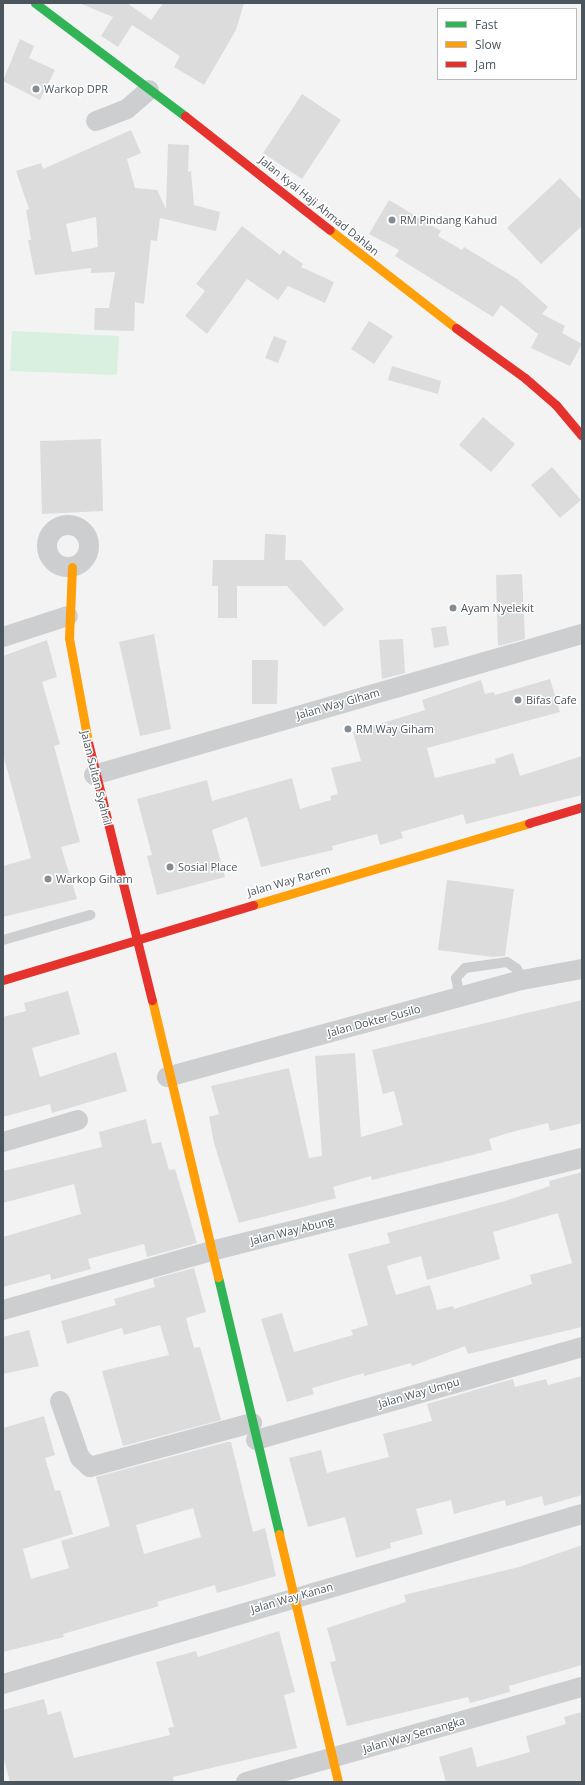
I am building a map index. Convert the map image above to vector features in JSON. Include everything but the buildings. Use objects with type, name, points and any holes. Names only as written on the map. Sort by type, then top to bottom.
[{"type":"street","name":"Jalan Kyai Haji Ahmad Dahlan","points":[[35,3],[432,311],[525,378],[556,405],[582,436]]},
{"type":"street","points":[[96,121],[127,110],[149,90]]},
{"type":"street","name":"Jalan Sultan Syahril","points":[[72,567],[68,616],[74,676],[94,775],[137,938],[167,1077],[295,1597],[338,1782]]},
{"type":"street","points":[[3,637],[68,616]]},
{"type":"street","name":"Jalan Way Giham","points":[[94,775],[582,634]]},
{"type":"street","name":"Jalan Way Rarem","points":[[3,980],[137,938],[582,808]]},
{"type":"street","name":"Jalan Dokter Susilo","points":[[167,1077],[522,980],[582,969]]},
{"type":"street","points":[[3,1142],[78,1120]]},
{"type":"street","name":"Jalan Way Abung","points":[[3,1310],[211,1251],[582,1158]]},
{"type":"street","name":"Jalan Way Umpu","points":[[60,1401],[80,1458],[90,1467],[254,1431],[582,1347]]},
{"type":"street","name":"Jalan Way Kanan","points":[[3,1684],[295,1597],[582,1514]]},
{"type":"street","name":"Jalan Way Semangka","points":[[246,1782],[332,1759],[582,1687]]},
{"type":"lane","points":[[3,940],[90,916]]},
{"type":"lane","points":[[460,998],[456,978],[465,968],[507,962],[517,969],[522,980]]},
{"type":"green space","points":[[12,331],[119,336],[117,375],[10,371]]},
{"type":"traffic: fast","points":[[35,3],[185,116]]},
{"type":"traffic: fast","points":[[218,1277],[279,1534]]},
{"type":"traffic: slow","points":[[330,230],[456,328]]},
{"type":"traffic: slow","points":[[72,567],[69,638],[88,742]]},
{"type":"traffic: slow","points":[[253,905],[529,823]]},
{"type":"traffic: slow","points":[[152,1000],[218,1277]]},
{"type":"traffic: slow","points":[[279,1534],[338,1782]]},
{"type":"traffic: jam","points":[[185,116],[330,230]]},
{"type":"traffic: jam","points":[[456,328],[525,378],[556,405],[582,436]]},
{"type":"traffic: jam","points":[[88,742],[152,1000]]},
{"type":"traffic: jam","points":[[529,823],[582,807]]},
{"type":"traffic: jam","points":[[3,980],[253,905]]},
{"type":"place","name":"Warkop DPR","points":[[36,89]]},
{"type":"place","name":"RM Pindang Kahud","points":[[392,220]]},
{"type":"place","name":"Ayam Nyelekit","points":[[453,608]]},
{"type":"place","name":"Bifas Cafe","points":[[518,700]]},
{"type":"place","name":"RM Way Giham","points":[[348,729]]},
{"type":"place","name":"Sosial Place","points":[[170,867]]},
{"type":"place","name":"Warkop Giham","points":[[48,879]]}]
